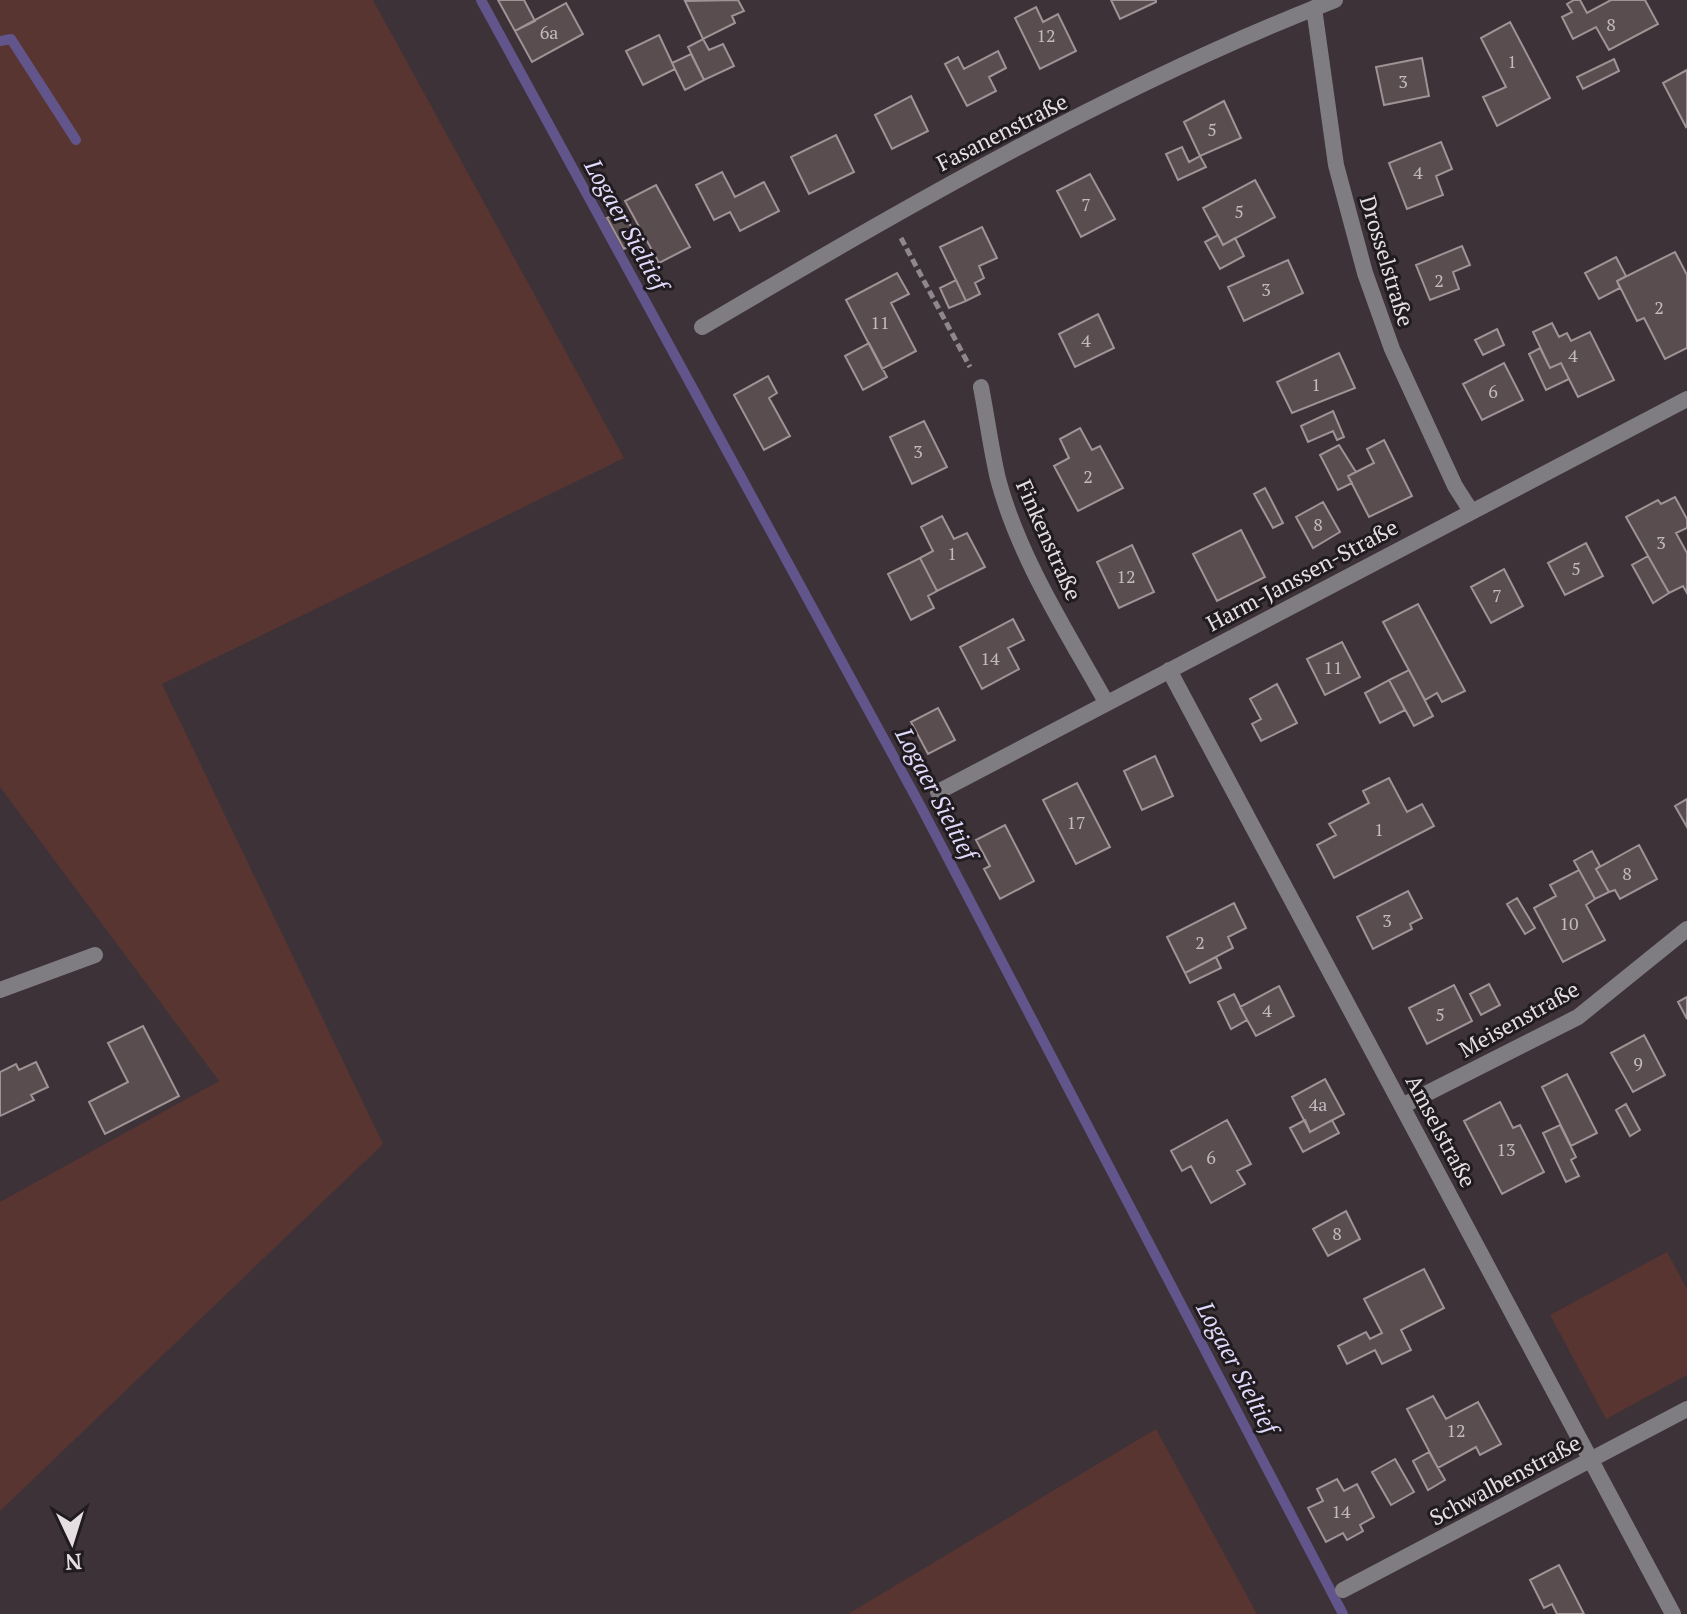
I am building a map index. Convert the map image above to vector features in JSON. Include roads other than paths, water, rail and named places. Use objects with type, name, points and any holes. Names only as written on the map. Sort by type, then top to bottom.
[{"type":"street","name":"Fasanenstraße","points":[[702,327],[890,216],[1144,85],[1335,0]]},
{"type":"street","name":"Drosselstraße","points":[[1314,8],[1336,165],[1365,273],[1392,349],[1455,486],[1471,511]]},
{"type":"street","name":"Finkenstraße","points":[[981,387],[999,480],[1016,529],[1066,631],[1106,702]]},
{"type":"street","name":"Harm-Janssen-Straße","points":[[938,792],[1687,399]]},
{"type":"street","name":"Amselstraße","points":[[1169,670],[1673,1614]]},
{"type":"street","name":"Meisenstraße","points":[[1402,1106],[1578,1017],[1687,929]]},
{"type":"street","points":[[0,990],[95,955]]},
{"type":"street","name":"Schwalbenstraße","points":[[1343,1590],[1687,1409]]},
{"type":"waterway","name":"Logaer Sieltief","points":[[481,0],[920,805],[1343,1614]]},
{"type":"waterway","points":[[0,41],[11,39],[76,140]]}]
